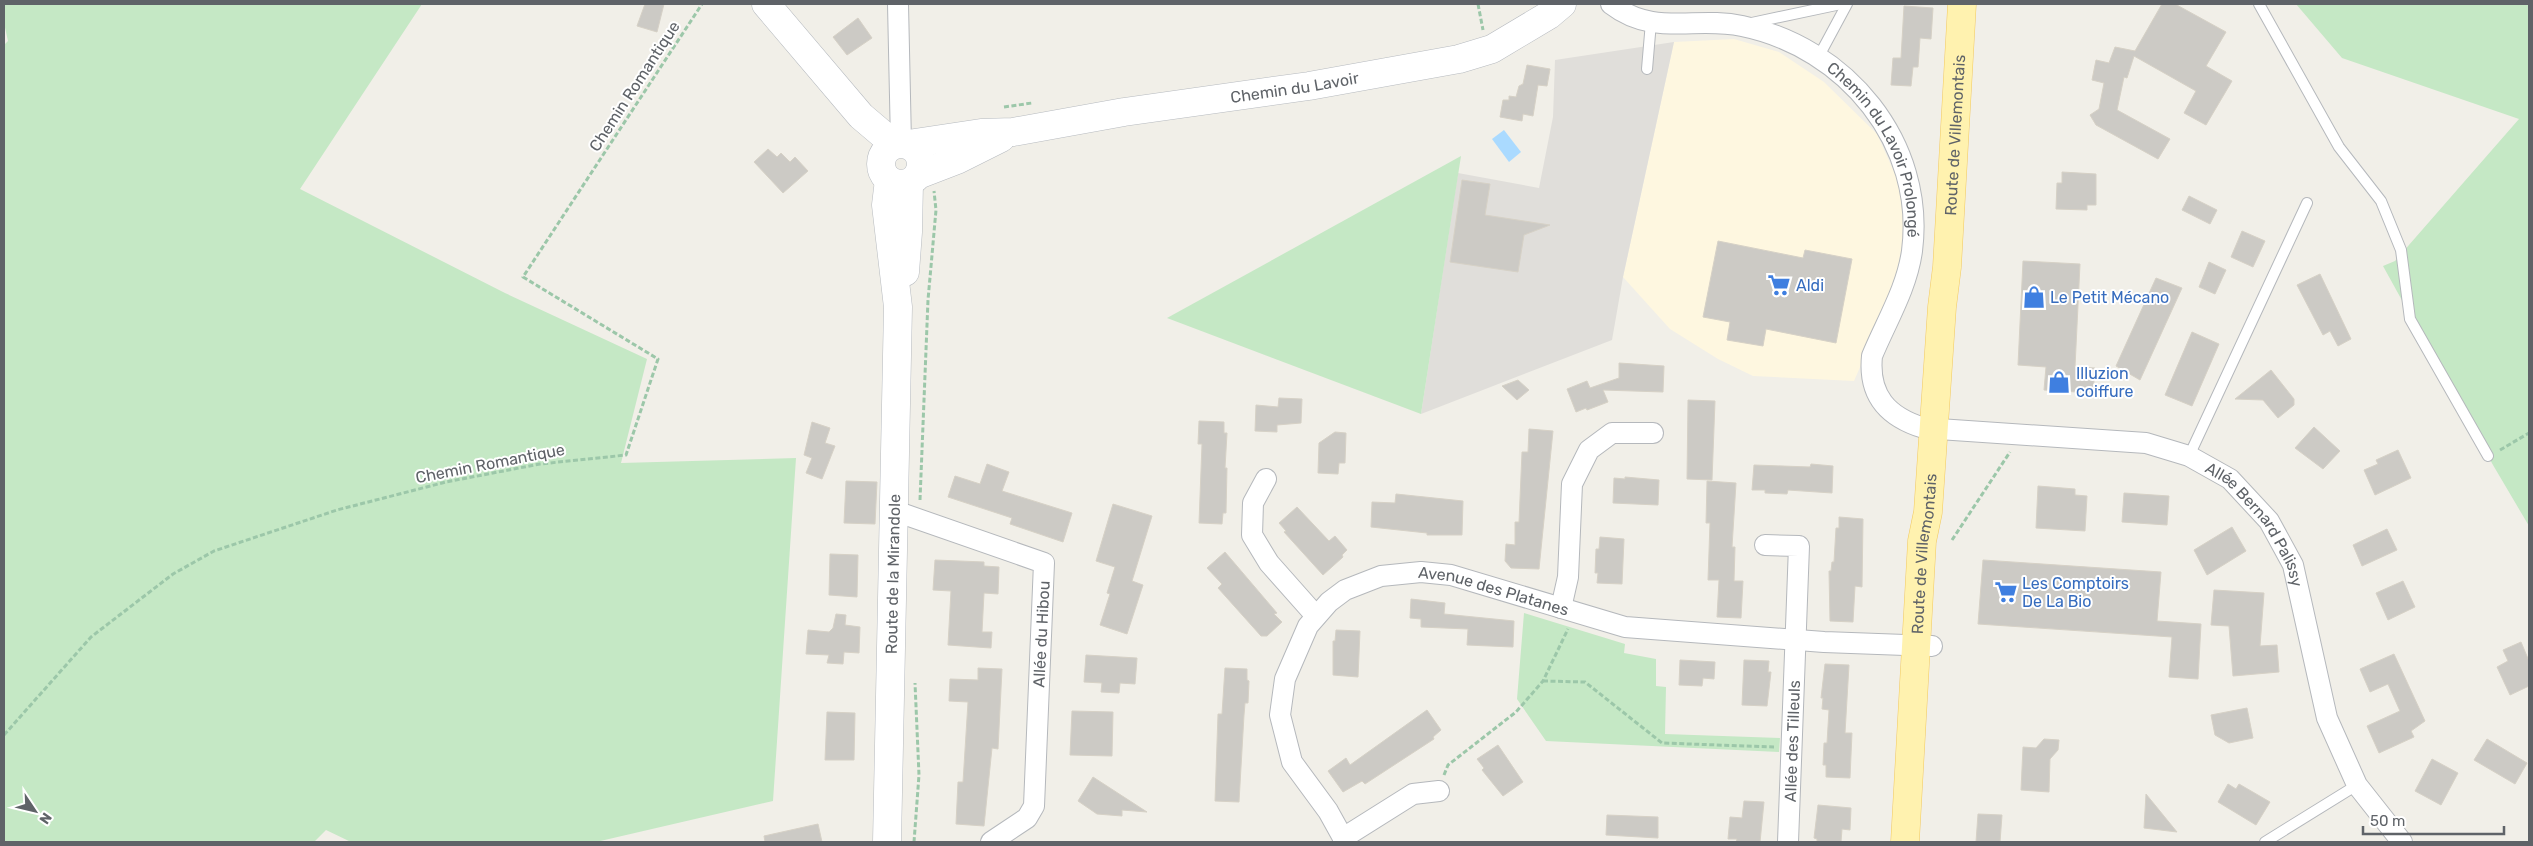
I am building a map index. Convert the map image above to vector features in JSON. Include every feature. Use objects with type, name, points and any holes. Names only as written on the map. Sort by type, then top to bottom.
[{"type":"main road","name":"Route de Villemontais","points":[[1905,842],[1924,645],[1950,306],[1947,267],[1962,4]]},
{"type":"main road","name":"Route de Villemontais","points":[[1917,842],[1924,645]]},
{"type":"street","points":[[766,4],[861,116],[901,144],[918,152],[921,158],[921,170],[905,180],[882,170],[881,164],[885,152],[901,144]]},
{"type":"street","points":[[898,4],[901,144]]},
{"type":"street","name":"Chemin du Lavoir","points":[[901,144],[981,133],[1013,132],[1124,112],[1309,86],[1459,59],[1492,48],[1549,15],[1562,4]]},
{"type":"street","name":"Chemin du Lavoir Prolongé","points":[[1611,4],[1639,20],[1667,25],[1719,23],[1740,25],[1800,45],[1819,56],[1850,80],[1883,120],[1900,152],[1907,173],[1913,225],[1912,251],[1904,283],[1875,348],[1870,369],[1873,386],[1893,414],[1912,424],[1940,429]]},
{"type":"street","name":"Chemin du Lavoir","points":[[905,180],[944,165],[1013,132]]},
{"type":"street","name":"Route de la Mirandole","points":[[887,842],[907,515],[898,307],[886,205],[905,180]]},
{"type":"street","name":"Allée Bernard Palissy","points":[[1940,429],[2146,443],[2189,456],[2230,479],[2269,521],[2293,565],[2327,718],[2357,785],[2402,842]]},
{"type":"street","points":[[1568,610],[1572,484],[1589,450],[1612,433],[1653,434]]},
{"type":"street","points":[[1266,479],[1253,504],[1252,536],[1270,563],[1316,616]]},
{"type":"street","name":"Allée du Hibou","points":[[907,515],[1044,563],[1034,806],[1027,818],[991,842]]},
{"type":"street","name":"Allée des Tilleuls","points":[[1765,545],[1799,546],[1788,842]]},
{"type":"street","name":"Avenue des Platanes","points":[[1343,840],[1328,811],[1292,762],[1280,715],[1285,679],[1293,656],[1308,626],[1329,602],[1345,590],[1381,576],[1421,572],[1451,575],[1625,627],[1796,640],[1924,645]]},
{"type":"street","points":[[1343,840],[1413,794],[1439,791]]},
{"type":"lane","points":[[1740,25],[1841,4]]},
{"type":"lane","points":[[1819,56],[1847,4]]},
{"type":"lane","points":[[2258,4],[2339,147],[2381,201],[2401,250],[2410,319],[2488,456]]},
{"type":"lane","points":[[1647,69],[1652,22]]},
{"type":"lane","points":[[2189,456],[2307,203]]},
{"type":"lane","points":[[2265,842],[2357,785]]},
{"type":"path","name":"Chemin Romantique","points":[[4,735],[91,637],[173,574],[214,551],[337,510],[446,482],[540,464],[626,455],[658,359],[523,277],[702,4]]},
{"type":"path","points":[[1474,30],[1482,28]]},
{"type":"path","points":[[996,109],[1035,103]]},
{"type":"path","points":[[907,515],[936,210],[934,191],[946,178],[944,165]]},
{"type":"path","points":[[2488,456],[2529,433]]},
{"type":"path","points":[[1952,540],[2011,450],[2015,435]]},
{"type":"path","points":[[1439,791],[1448,765],[1516,712],[1543,681],[1568,610]]},
{"type":"path","points":[[914,842],[919,775],[915,676]]},
{"type":"path","points":[[1543,681],[1585,682],[1662,743],[1792,748]]},
{"type":"shaded area","points":[[1734,39],[1779,52],[1824,82],[1877,134],[1899,183],[1905,229],[1894,290],[1854,381],[1753,376],[1718,359],[1670,329],[1623,277],[1674,42]]},
{"type":"shaded area","points":[[1674,42],[1623,277],[1612,340],[1421,414],[1458,173],[1539,188],[1553,117],[1555,60]]},
{"type":"green space","points":[[4,4],[422,4],[300,189],[505,293],[647,359],[621,463],[796,458],[773,801],[596,842],[351,842],[326,830],[314,842],[4,842],[4,45],[8,41],[4,23]]},
{"type":"green space","points":[[2296,4],[2529,4],[2529,526],[2493,465],[2383,266],[2395,261],[2519,119],[2342,58]]},
{"type":"green space","points":[[1461,156],[1421,414],[1167,318]]},
{"type":"green space","points":[[1524,613],[1625,644],[1624,653],[1656,659],[1656,686],[1666,687],[1665,734],[1780,738],[1779,752],[1546,741],[1517,699]]},
{"type":"water","points":[[1504,130],[1521,152],[1509,162],[1492,139]]},
{"type":"building","points":[[645,4],[664,4],[657,32],[637,26]]},
{"type":"building","points":[[2162,4],[2175,4],[2226,32],[2206,66],[2232,81],[2206,125],[2184,113],[2196,91],[2134,56],[2127,78],[2124,77],[2117,110],[2170,139],[2158,159],[2096,125],[2090,115],[2099,109],[2104,83],[2092,80],[2096,60],[2109,63],[2115,47],[2135,51]]},
{"type":"building","points":[[1904,6],[1933,8],[1931,39],[1920,38],[1918,67],[1913,67],[1911,86],[1891,85],[1893,58],[1901,58]]},
{"type":"building","points":[[858,18],[872,38],[847,55],[833,37]]},
{"type":"building","points":[[1527,65],[1550,69],[1547,86],[1538,85],[1533,116],[1523,114],[1522,121],[1500,117],[1503,100],[1509,100],[1509,96],[1516,97],[1519,86],[1523,84]]},
{"type":"building","points":[[768,149],[777,157],[781,153],[790,162],[795,157],[808,171],[783,193],[754,162]]},
{"type":"building","points":[[2062,172],[2096,174],[2096,205],[2087,205],[2087,210],[2056,209],[2057,183],[2062,183]]},
{"type":"building","points":[[1462,180],[1490,184],[1485,215],[1550,225],[1524,235],[1518,272],[1450,262]]},
{"type":"building","points":[[2189,196],[2217,210],[2210,224],[2182,210]]},
{"type":"building","points":[[2242,231],[2265,241],[2253,267],[2231,257]]},
{"type":"building","points":[[1718,241],[1803,258],[1805,250],[1852,259],[1836,343],[1766,329],[1763,346],[1727,340],[1730,322],[1703,317]]},
{"type":"building","points":[[2023,261],[2080,264],[2075,367],[2095,368],[2093,393],[2044,390],[2046,367],[2018,365]]},
{"type":"building","points":[[2209,262],[2226,270],[2215,294],[2199,287]]},
{"type":"building","points":[[2320,274],[2351,339],[2338,346],[2330,331],[2323,335],[2297,285]]},
{"type":"building","points":[[2156,278],[2182,288],[2140,380],[2116,366]]},
{"type":"building","points":[[2192,332],[2219,344],[2192,406],[2165,395]]},
{"type":"building","points":[[1619,363],[1664,366],[1663,392],[1603,390],[1608,402],[1576,412],[1567,389],[1587,381],[1590,388],[1619,378]]},
{"type":"building","points":[[2271,370],[2294,399],[2294,405],[2278,418],[2263,400],[2235,399]]},
{"type":"building","points":[[1518,380],[1529,390],[1517,400],[1502,386]]},
{"type":"building","points":[[1279,398],[1302,399],[1301,423],[1277,425],[1277,432],[1255,431],[1256,405],[1278,407]]},
{"type":"building","points":[[1688,400],[1715,401],[1712,480],[1687,479]]},
{"type":"building","points":[[1199,421],[1224,422],[1224,433],[1227,433],[1225,468],[1227,468],[1226,513],[1223,513],[1222,524],[1199,523],[1202,444],[1198,444]]},
{"type":"building","points":[[812,422],[830,428],[825,443],[835,446],[822,479],[806,473],[812,458],[804,455]]},
{"type":"building","points":[[2314,427],[2340,451],[2323,469],[2295,448]]},
{"type":"building","points":[[1529,429],[1553,431],[1539,569],[1511,568],[1505,561],[1506,544],[1515,545],[1515,522],[1519,522],[1522,452],[1528,452]]},
{"type":"building","points":[[1335,432],[1346,433],[1345,463],[1339,463],[1338,474],[1318,473],[1319,443]]},
{"type":"building","points":[[2398,450],[2411,478],[2375,495],[2364,470],[2378,464],[2376,460]]},
{"type":"building","points":[[987,464],[1009,472],[1002,491],[1072,513],[1063,542],[1010,524],[1012,518],[948,497],[955,476],[980,484]]},
{"type":"building","points":[[1811,464],[1833,466],[1832,493],[1788,490],[1787,494],[1765,493],[1765,490],[1752,490],[1754,465],[1810,467]]},
{"type":"building","points":[[1625,477],[1659,480],[1658,505],[1613,503],[1614,478],[1625,479]]},
{"type":"building","points":[[846,481],[877,482],[875,524],[844,523]]},
{"type":"building","points":[[1707,481],[1736,483],[1732,547],[1735,547],[1734,581],[1743,581],[1741,618],[1717,617],[1719,580],[1708,580],[1710,523],[1706,523]]},
{"type":"building","points":[[2038,486],[2075,489],[2075,495],[2087,496],[2085,531],[2036,528]]},
{"type":"building","points":[[2124,493],[2169,496],[2167,525],[2122,522]]},
{"type":"building","points":[[1396,494],[1463,501],[1462,535],[1427,535],[1427,533],[1371,527],[1372,502],[1395,503]]},
{"type":"building","points":[[1113,504],[1152,516],[1132,581],[1143,585],[1127,634],[1100,625],[1110,594],[1107,593],[1115,567],[1096,561]]},
{"type":"building","points":[[1297,507],[1329,541],[1335,536],[1347,550],[1342,555],[1343,557],[1323,575],[1284,532],[1286,531],[1279,523]]},
{"type":"building","points":[[1839,517],[1863,519],[1862,587],[1855,586],[1853,622],[1830,621],[1829,571],[1831,571],[1832,562],[1834,562],[1836,528],[1839,528]]},
{"type":"building","points":[[2232,527],[2246,551],[2207,575],[2194,550]]},
{"type":"building","points":[[2387,529],[2397,550],[2362,566],[2353,545]]},
{"type":"building","points":[[1600,537],[1624,539],[1622,584],[1597,583],[1598,573],[1595,573],[1596,549],[1599,549]]},
{"type":"building","points":[[1225,552],[1277,613],[1274,614],[1282,622],[1267,636],[1261,636],[1218,588],[1222,584],[1207,568]]},
{"type":"building","points":[[830,554],[858,555],[857,597],[829,595]]},
{"type":"building","points":[[935,560],[984,562],[984,566],[999,567],[998,594],[984,593],[982,632],[992,632],[991,648],[948,645],[951,591],[933,590]]},
{"type":"building","points":[[1983,560],[2161,572],[2157,621],[2201,624],[2198,679],[2169,677],[2172,637],[1978,624]]},
{"type":"building","points":[[2403,581],[2415,607],[2388,620],[2376,593]]},
{"type":"building","points":[[2214,590],[2264,593],[2260,646],[2277,645],[2279,672],[2233,676],[2229,626],[2211,625]]},
{"type":"building","points":[[1411,599],[1445,603],[1444,614],[1514,621],[1513,647],[1467,645],[1468,629],[1421,627],[1421,619],[1410,618]]},
{"type":"building","points":[[836,614],[846,615],[845,625],[860,627],[859,653],[844,652],[843,664],[827,663],[829,655],[806,654],[808,630],[829,632],[833,628]]},
{"type":"building","points":[[1336,630],[1360,631],[1358,677],[1333,675],[1333,641],[1335,641]]},
{"type":"building","points":[[2521,642],[2529,661],[2529,686],[2510,695],[2497,667],[2508,661],[2503,650]]},
{"type":"building","points":[[2394,654],[2425,721],[2411,731],[2414,737],[2379,753],[2367,726],[2400,711],[2388,684],[2370,692],[2360,669]]},
{"type":"building","points":[[1086,655],[1137,658],[1135,684],[1120,683],[1119,693],[1101,692],[1102,683],[1084,682]]},
{"type":"building","points":[[1680,660],[1715,662],[1714,679],[1703,678],[1702,686],[1679,685]]},
{"type":"building","points":[[1744,660],[1769,661],[1768,672],[1771,672],[1767,706],[1742,705]]},
{"type":"building","points":[[1825,664],[1849,665],[1845,733],[1852,733],[1850,778],[1826,777],[1826,765],[1823,765],[1824,743],[1827,743],[1829,710],[1822,709],[1823,698],[1821,698]]},
{"type":"building","points":[[978,668],[1002,669],[998,749],[992,748],[984,826],[956,824],[958,782],[963,782],[968,702],[949,701],[950,679],[978,680]]},
{"type":"building","points":[[1225,668],[1247,669],[1247,680],[1249,681],[1248,703],[1245,703],[1244,715],[1239,802],[1215,801],[1218,714],[1222,714]]},
{"type":"building","points":[[2247,708],[2253,738],[2229,743],[2215,735],[2211,715]]},
{"type":"building","points":[[1427,710],[1441,730],[1433,737],[1434,739],[1365,784],[1362,781],[1343,792],[1328,771],[1346,758],[1350,765]]},
{"type":"building","points":[[1072,711],[1113,712],[1112,756],[1070,755]]},
{"type":"building","points":[[827,712],[855,713],[854,760],[825,760]]},
{"type":"building","points":[[2044,739],[2059,740],[2058,750],[2050,759],[2049,792],[2021,790],[2023,747],[2036,748]]},
{"type":"building","points":[[2487,739],[2527,763],[2515,784],[2474,760]]},
{"type":"building","points":[[1498,745],[1523,782],[1503,796],[1482,770],[1484,768],[1477,759]]},
{"type":"building","points":[[2432,759],[2458,773],[2441,805],[2415,791]]},
{"type":"building","points":[[1093,777],[1147,812],[1122,810],[1122,816],[1097,814],[1078,801]]},
{"type":"building","points":[[2228,784],[2236,789],[2239,784],[2270,802],[2256,825],[2218,802]]},
{"type":"building","points":[[2146,794],[2177,832],[2144,828]]},
{"type":"building","points":[[1744,801],[1764,802],[1760,842],[1736,842],[1737,839],[1728,839],[1730,817],[1742,818]]},
{"type":"building","points":[[1818,805],[1851,808],[1850,830],[1842,829],[1841,842],[1817,842],[1817,839],[1814,838]]},
{"type":"building","points":[[1978,814],[2002,815],[2000,842],[1976,842]]},
{"type":"building","points":[[1607,815],[1658,817],[1658,838],[1606,835]]},
{"type":"building","points":[[818,824],[822,842],[765,842],[764,836]]},
{"type":"place","name":"Aldi","points":[[1779,285]]},
{"type":"place","name":"Le Petit Mécano","points":[[2034,297]]},
{"type":"place","name":"Illuzion coiffure","points":[[2059,382]]},
{"type":"place","name":"Les Comptoirs De La Bio","points":[[2006,592]]}]
